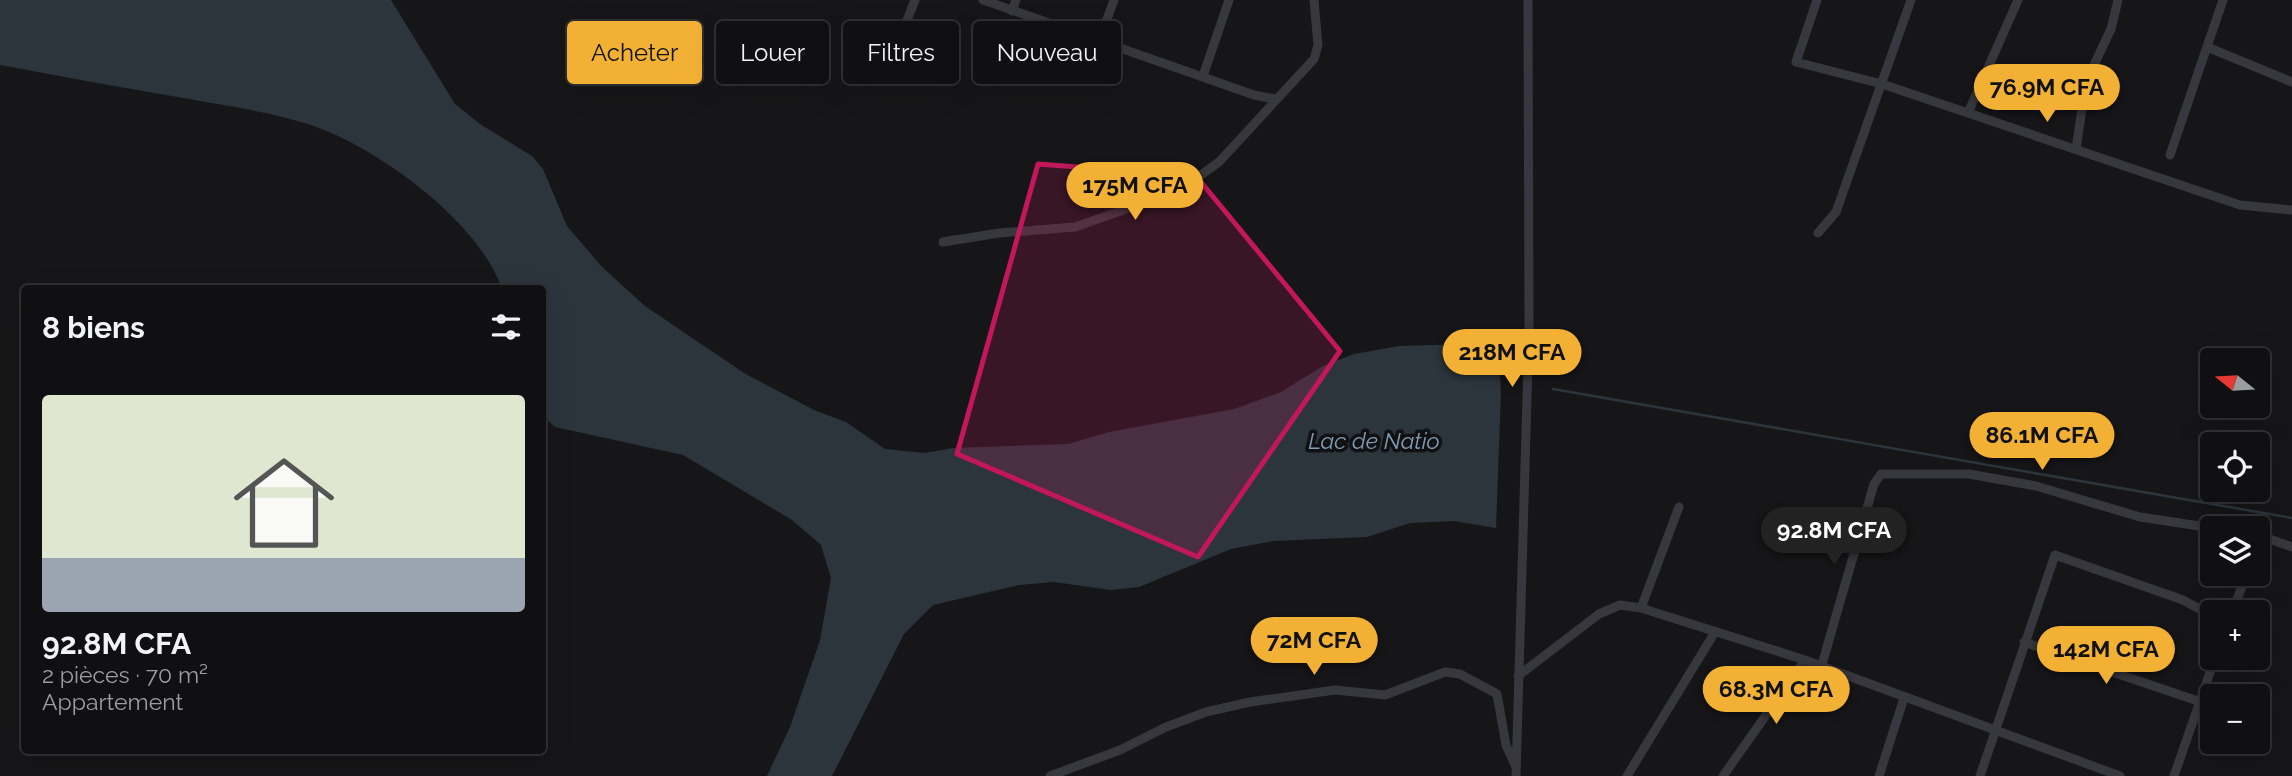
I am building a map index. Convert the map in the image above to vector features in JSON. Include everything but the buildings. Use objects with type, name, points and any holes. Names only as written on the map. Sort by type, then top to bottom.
[{"type":"street","points":[[907,21],[915,0]]},
{"type":"street","points":[[983,0],[1042,21]]},
{"type":"street","points":[[1013,11],[1016,0]]},
{"type":"street","points":[[1106,21],[1114,0]]},
{"type":"street","points":[[1203,76],[1229,0]]},
{"type":"street","points":[[943,242],[1074,227],[1180,190],[1219,162],[1314,59],[1318,45],[1314,0]]},
{"type":"street","points":[[1516,771],[1529,329],[1528,0]]},
{"type":"street","points":[[1817,0],[1796,62],[1882,84],[2240,205],[2292,210]]},
{"type":"street","points":[[1818,233],[1836,212],[1912,0]]},
{"type":"street","points":[[1968,113],[2018,0]]},
{"type":"street","points":[[2076,149],[2086,82],[2111,29],[2118,0]]},
{"type":"street","points":[[2171,155],[2223,0]]},
{"type":"street","points":[[2207,47],[2292,82]]},
{"type":"street","points":[[1121,48],[1254,95],[1275,99]]},
{"type":"street","points":[[1821,668],[1874,484],[1881,474],[1969,474],[2036,486],[2140,517],[2200,526]]},
{"type":"street","points":[[1641,608],[1679,507]]},
{"type":"street","points":[[2270,539],[2292,547]]},
{"type":"street","points":[[1980,776],[2055,555],[2183,600],[2200,609]]},
{"type":"street","points":[[1518,676],[1600,614],[1620,605],[1641,608],[1805,660],[2120,776]]},
{"type":"street","points":[[1628,776],[1715,632]]},
{"type":"street","points":[[2024,642],[2198,701]]},
{"type":"street","points":[[1723,776],[1805,660]]},
{"type":"street","points":[[2174,776],[2210,670]]},
{"type":"street","points":[[1050,776],[1120,750],[1166,727],[1206,712],[1308,692],[1335,690],[1385,695],[1445,672],[1460,674],[1497,694],[1506,744],[1516,771]]},
{"type":"street","points":[[1879,776],[1904,698]]},
{"type":"highlighted area","points":[[1038,164],[1196,176],[1340,351],[1198,557],[957,454]]},
{"type":"water","name":"Lac de Natio","points":[[0,0],[391,0],[455,104],[480,124],[532,156],[543,169],[567,226],[602,267],[645,306],[744,373],[814,410],[846,422],[885,449],[924,453],[953,448],[1068,444],[1109,432],[1234,409],[1281,392],[1323,366],[1354,354],[1399,346],[1498,343],[1501,393],[1496,528],[1454,521],[1410,523],[1367,537],[1273,541],[1231,549],[1139,587],[1111,590],[1054,582],[1019,585],[933,605],[904,634],[832,776],[767,776],[790,727],[820,640],[831,578],[821,545],[792,520],[683,455],[555,427],[546,419],[546,285],[500,285],[490,263],[472,238],[422,189],[364,150],[308,124],[249,110],[0,65]]},
{"type":"waterway","points":[[1553,389],[2292,518]]}]
